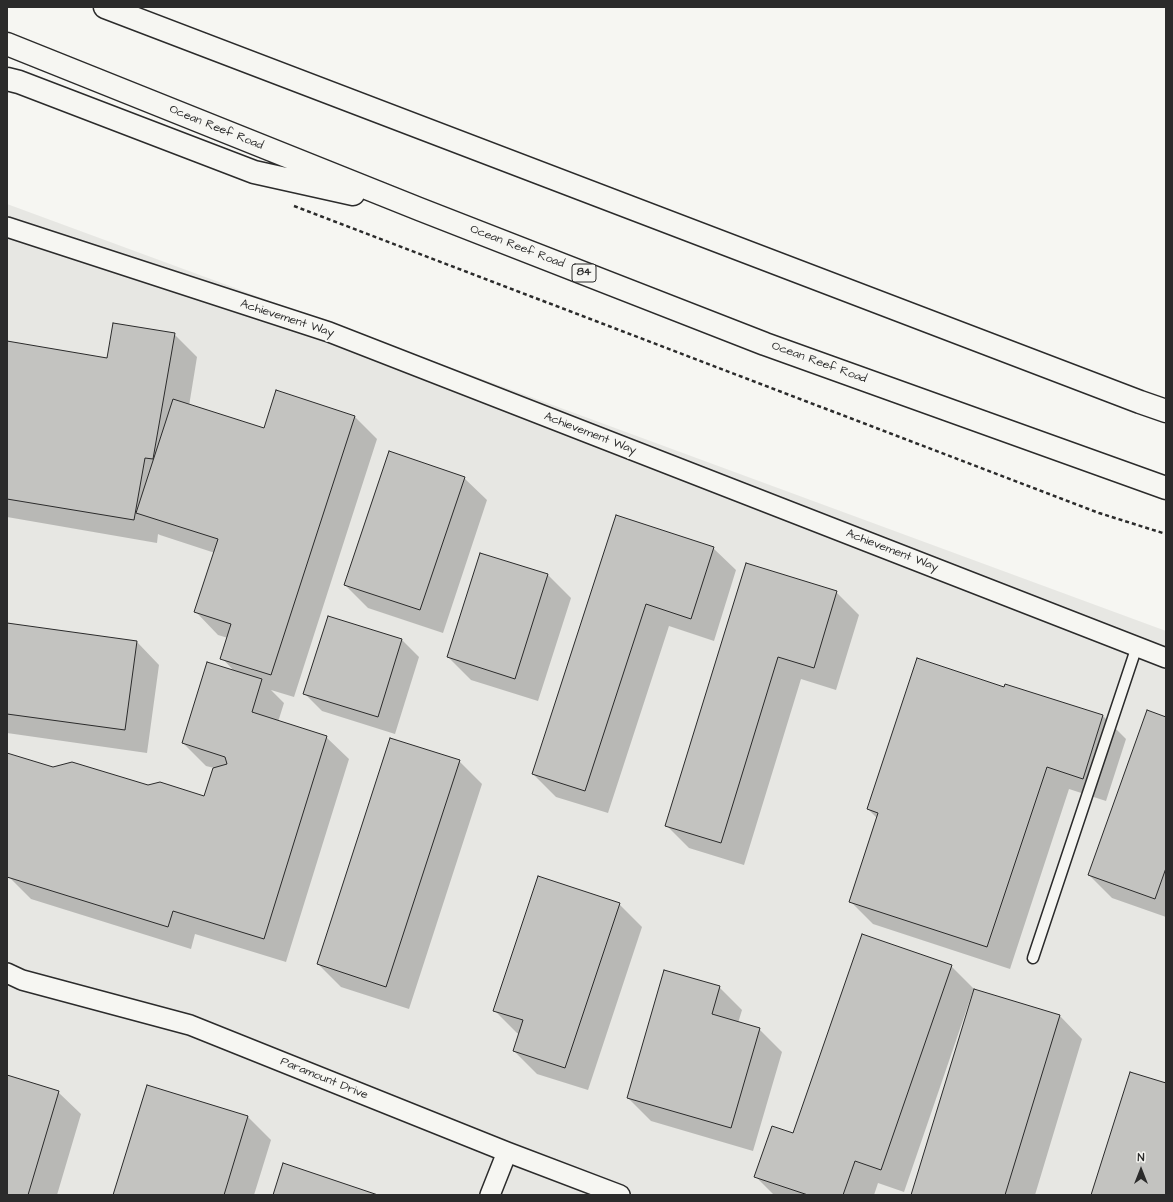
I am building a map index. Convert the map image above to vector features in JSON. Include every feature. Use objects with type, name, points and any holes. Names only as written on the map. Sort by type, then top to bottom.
[{"type":"main road","points":[[105,7],[1132,400],[1166,411]]},
{"type":"main road","name":"Ocean Reef Road","points":[[7,44],[419,209],[764,344],[1166,488]]},
{"type":"main road","points":[[7,79],[19,82],[254,172],[419,209]]},
{"type":"street","name":"Achievement Way","points":[[7,227],[329,332],[1166,658]]},
{"type":"street","name":"Paramount Drive","points":[[12,978],[190,1025],[507,1152],[620,1195]]},
{"type":"street","points":[[490,1195],[507,1152]]},
{"type":"lane","points":[[1033,958],[1137,646]]},
{"type":"path","points":[[293,206],[1091,510],[1166,534]]},
{"type":"shaded area","points":[[7,204],[1166,631],[1166,1195],[7,1195]]},
{"type":"building","points":[[113,323],[175,333],[153,459],[145,458],[134,520],[7,499],[7,341],[107,358]]},
{"type":"building","points":[[276,390],[355,416],[271,675],[220,659],[231,624],[194,612],[218,539],[136,513],[173,399],[264,428]]},
{"type":"building","points":[[389,451],[465,477],[420,610],[344,585]]},
{"type":"building","points":[[616,515],[714,547],[691,619],[646,604],[585,791],[532,774]]},
{"type":"building","points":[[480,553],[548,574],[515,679],[447,657]]},
{"type":"building","points":[[746,563],[837,591],[814,668],[778,657],[721,843],[665,826]]},
{"type":"building","points":[[328,616],[402,639],[378,717],[303,694]]},
{"type":"building","points":[[7,623],[137,641],[125,730],[7,714]]},
{"type":"building","points":[[917,658],[1004,687],[1005,684],[1103,715],[1083,779],[1047,767],[987,947],[849,902],[878,813],[867,809]]},
{"type":"building","points":[[207,662],[262,679],[252,712],[327,736],[264,939],[173,911],[168,927],[7,877],[7,753],[53,767],[72,762],[148,785],[160,782],[204,796],[213,768],[227,764],[225,757],[182,743]]},
{"type":"building","points":[[1147,710],[1166,717],[1166,868],[1155,899],[1088,875]]},
{"type":"building","points":[[390,738],[460,760],[386,987],[317,964]]},
{"type":"building","points":[[538,876],[620,903],[565,1068],[513,1051],[523,1020],[493,1011]]},
{"type":"building","points":[[862,934],[952,965],[881,1170],[855,1161],[843,1195],[808,1195],[754,1177],[772,1126],[793,1133]]},
{"type":"building","points":[[664,970],[720,986],[712,1014],[760,1028],[731,1128],[627,1098]]},
{"type":"building","points":[[974,989],[1060,1015],[1005,1195],[911,1195]]},
{"type":"building","points":[[1130,1072],[1166,1083],[1166,1195],[1091,1195]]},
{"type":"building","points":[[7,1075],[59,1091],[28,1195],[7,1195]]},
{"type":"building","points":[[147,1085],[248,1116],[224,1195],[113,1195]]},
{"type":"building","points":[[283,1163],[378,1195],[273,1195]]}]
